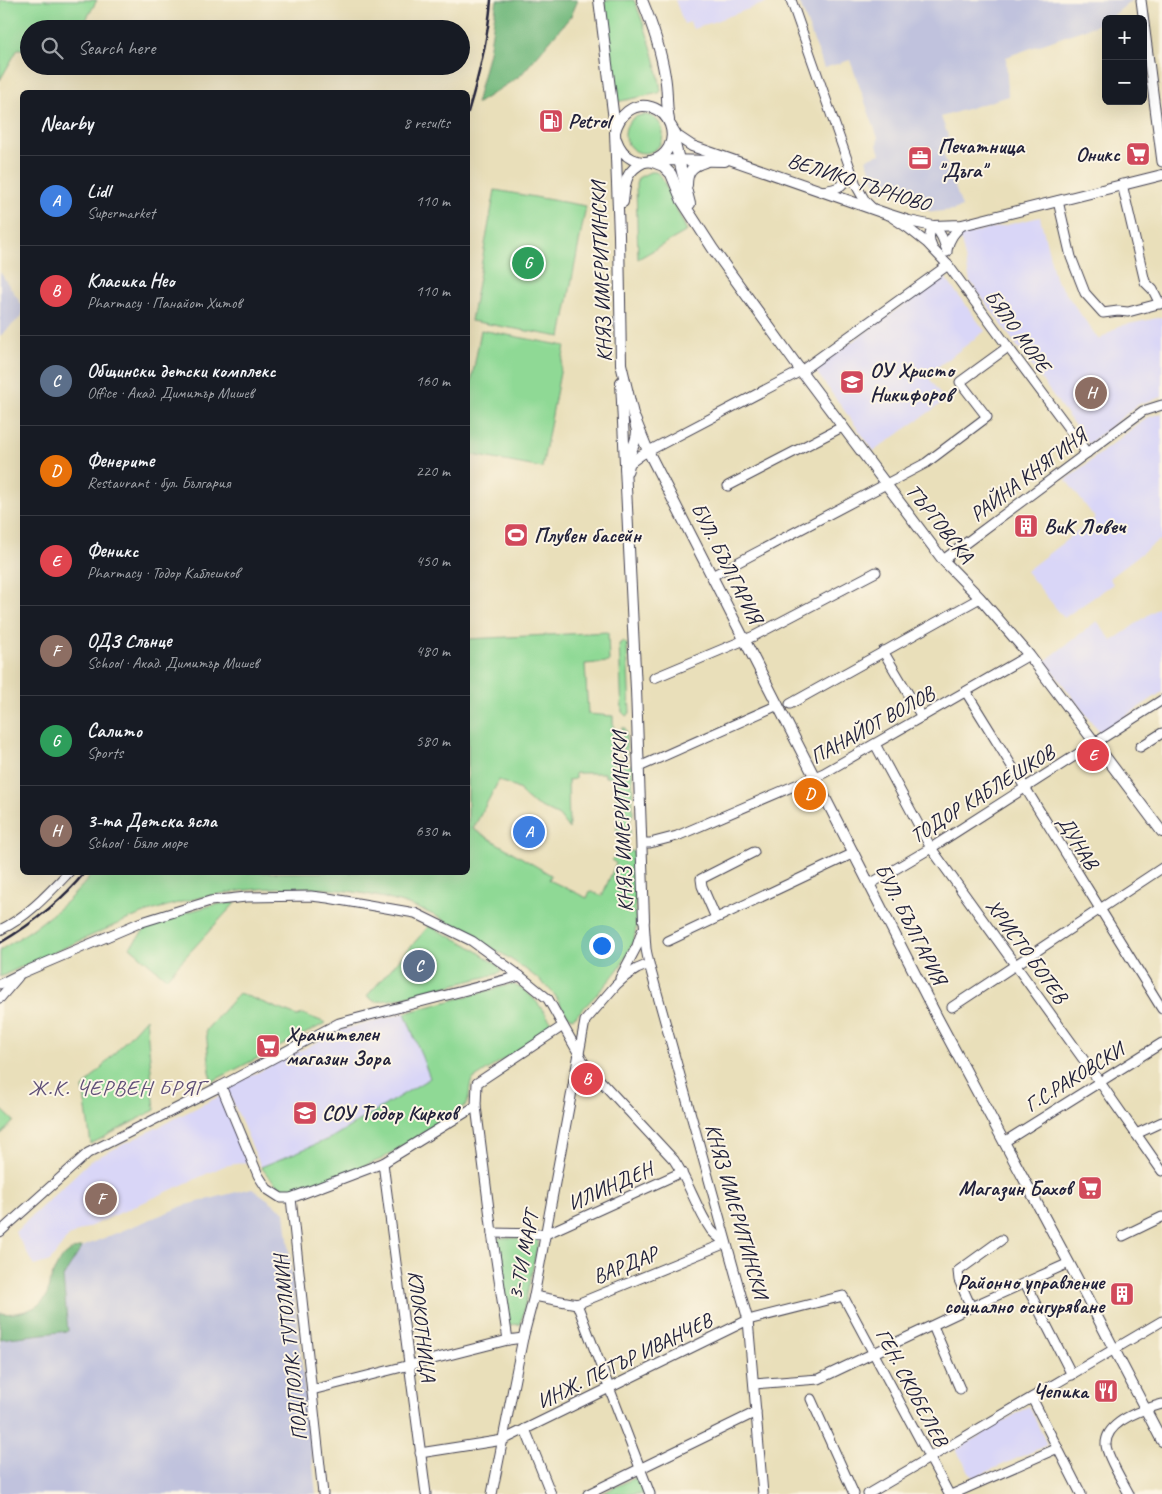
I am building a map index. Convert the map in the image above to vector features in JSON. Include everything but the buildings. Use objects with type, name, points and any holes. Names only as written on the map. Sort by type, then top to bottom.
[{"type":"street","name":"КНЯЗ ИМЕРИТИНСКИ","points":[[599,0],[616,136],[621,364],[637,431],[636,440],[625,467],[646,949],[748,1320],[763,1494]]},
{"type":"street","points":[[642,0],[665,76],[668,91],[666,106],[687,196],[699,229]]},
{"type":"street","points":[[791,0],[849,172],[865,201],[874,210]]},
{"type":"street","points":[[1141,0],[1162,162]]},
{"type":"street","name":"ВЕЛИКО ТЪРНОВО","points":[[616,136],[620,119],[624,114],[639,106],[648,106],[664,114],[678,136],[692,146],[874,210],[909,221],[934,226],[962,225],[1162,175]]},
{"type":"street","points":[[619,235],[626,180],[635,166],[662,156],[668,149],[671,141],[671,126]]},
{"type":"street","points":[[616,136],[618,147],[623,153],[637,161],[734,162]]},
{"type":"street","points":[[650,161],[663,166],[670,174],[682,201],[699,229]]},
{"type":"street","points":[[687,196],[687,180],[690,170],[696,165],[711,161]]},
{"type":"street","points":[[822,191],[834,189],[844,184],[849,172]]},
{"type":"street","points":[[849,172],[848,196],[850,201],[854,197],[856,184]]},
{"type":"street","points":[[1058,201],[1071,258],[1085,293],[1104,314],[1118,311],[1128,312],[1161,304],[1153,290],[1145,282],[1122,184]]},
{"type":"street","name":"БЯЛО МОРЕ","points":[[887,214],[908,228],[933,249],[948,265],[1087,453]]},
{"type":"street","points":[[626,483],[630,463],[634,459],[801,372],[948,265],[948,244],[953,234],[962,225]]},
{"type":"street","points":[[933,249],[929,240],[930,232],[934,226],[943,238],[947,252]]},
{"type":"street","name":"ТЪРГОВСКА","points":[[699,229],[801,372],[943,560],[980,598],[1029,656],[1162,832]]},
{"type":"street","points":[[712,576],[926,463],[987,417],[960,382],[1008,347]]},
{"type":"street","points":[[621,364],[625,467]]},
{"type":"street","name":"РАЙНА КНЯГИНЯ","points":[[943,560],[1144,411],[1162,405]]},
{"type":"street","name":"БУЛ. БЪЛГАРИЯ","points":[[635,419],[648,451],[937,1017],[1162,1440]]},
{"type":"street","points":[[728,486],[842,427]]},
{"type":"street","points":[[654,678],[745,640],[876,572]]},
{"type":"street","points":[[790,704],[980,598]]},
{"type":"street","points":[[883,651],[922,717]]},
{"type":"street","name":"ПАНАЙОТ ВОЛОВ","points":[[642,843],[650,843],[677,836],[816,777],[1029,656]]},
{"type":"street","name":"ДУНАВ","points":[[966,692],[1099,910],[1162,1009]]},
{"type":"street","name":"ТОДОР КАБЛЕШКОВ","points":[[870,884],[931,848],[1162,700]]},
{"type":"street","points":[[639,766],[778,705]]},
{"type":"street","points":[[1140,747],[1162,733]]},
{"type":"street","name":"ХРИСТО БОТЕВ","points":[[875,744],[931,848],[1162,1171]]},
{"type":"street","points":[[716,918],[702,886],[702,879],[754,852]]},
{"type":"street","points":[[668,941],[854,853]]},
{"type":"street","points":[[952,1007],[1162,868]]},
{"type":"street","points":[[0,930],[11,925],[41,902],[66,875]]},
{"type":"street","points":[[0,984],[139,922],[210,901],[246,897],[311,896],[415,913],[472,941],[548,999],[584,1064],[674,1160],[712,1231],[726,1243]]},
{"type":"street","points":[[616,985],[637,946],[644,920]]},
{"type":"street","points":[[569,1037],[616,985],[637,969],[649,964]]},
{"type":"street","points":[[0,998],[22,973]]},
{"type":"street","points":[[0,1232],[88,1153],[221,1086],[339,1023],[520,976]]},
{"type":"street","name":"3-ТИ МАРТ","points":[[492,1494],[523,1338],[534,1296],[585,1021]]},
{"type":"street","points":[[508,1340],[476,1106],[477,1083],[563,1026]]},
{"type":"street","name":"Г.С.РАКОВСКИ","points":[[1004,1142],[1162,1043]]},
{"type":"street","points":[[221,1086],[258,1175],[267,1189],[281,1198],[291,1198],[383,1163],[476,1106]]},
{"type":"street","points":[[1136,1134],[1162,1122]]},
{"type":"street","name":"КЛОКОТНИЦА","points":[[383,1163],[426,1494]]},
{"type":"street","name":"ИЛИНДЕН","points":[[492,1233],[546,1234],[682,1172]]},
{"type":"street","name":"ПОДПОЛК. ТУТОЛМИН","points":[[291,1198],[323,1494]]},
{"type":"street","points":[[1123,1236],[1162,1217]]},
{"type":"street","points":[[971,1307],[959,1280],[958,1271],[1002,1240]]},
{"type":"street","name":"ВАРДАР","points":[[534,1296],[577,1304],[726,1243]]},
{"type":"street","points":[[754,1384],[819,1379],[1069,1263]]},
{"type":"street","points":[[1025,1283],[1072,1375]]},
{"type":"street","name":"ИНЖ. ПЕТЪР ИВАНЧЕВ","points":[[420,1453],[504,1440],[748,1320],[843,1296]]},
{"type":"street","name":"ГЕН. СКОБЕЛЕВ","points":[[843,1296],[951,1494]]},
{"type":"street","points":[[577,1304],[650,1494]]},
{"type":"street","points":[[868,1494],[1162,1321]]},
{"type":"street","points":[[933,1326],[960,1389]]},
{"type":"street","points":[[312,1390],[508,1340],[523,1338]]},
{"type":"street","points":[[1032,1398],[1081,1494]]},
{"type":"street","points":[[811,1399],[854,1494]]},
{"type":"street","points":[[1129,1494],[1109,1455],[1106,1445],[1107,1436],[1111,1428],[1119,1422],[1146,1409],[1162,1404]]},
{"type":"street","points":[[588,1494],[756,1412]]},
{"type":"street","points":[[524,1430],[551,1494]]},
{"type":"street","points":[[951,1494],[1058,1448]]},
{"type":"shaded area","points":[[675,0],[774,0],[693,29],[690,22],[684,24]]},
{"type":"shaded area","points":[[1132,0],[1114,15],[1102,15],[1102,23],[1006,57],[1008,96],[941,117],[952,146],[942,150],[962,207],[933,212],[916,207],[909,183],[881,193],[878,191],[866,159],[880,154],[877,145],[878,138],[850,60],[824,68],[799,1]]},
{"type":"shaded area","points":[[1040,217],[1055,278],[1099,340],[1119,326],[1162,317],[1162,397],[1139,404],[1088,444],[970,281],[960,236]]},
{"type":"shaded area","points":[[0,272],[20,302],[20,318],[0,336]]},
{"type":"shaded area","points":[[944,276],[985,331],[927,375],[945,401],[874,451],[814,369]]},
{"type":"shaded area","points":[[1162,413],[1162,539],[1109,578],[1113,584],[1064,618],[1026,571],[1095,518],[1066,480],[1146,418]]},
{"type":"shaded area","points":[[1162,605],[1162,692],[1100,733],[1045,661],[1097,621],[1112,641]]},
{"type":"shaded area","name":"СОУ Тодор Кирков","points":[[405,1013],[430,1078],[331,1138],[261,1167],[227,1088],[341,1030]]},
{"type":"shaded area","points":[[220,1096],[247,1162],[224,1166],[69,1236],[50,1261],[34,1266],[15,1232],[90,1161]]},
{"type":"shaded area","points":[[252,1188],[285,1212],[316,1494],[0,1494],[0,1339],[68,1331],[63,1277],[82,1247],[183,1206]]},
{"type":"shaded area","points":[[1029,1406],[1047,1445],[973,1478],[956,1450]]},
{"type":"green space","points":[[0,0],[97,0],[86,20],[20,20],[20,49],[18,49],[0,80]]},
{"type":"green space","points":[[497,0],[578,0],[571,16],[520,76],[476,104],[489,52]]},
{"type":"green space","points":[[604,0],[634,0],[654,56],[661,91],[659,93],[616,102]]},
{"type":"green space","points":[[644,115],[658,120],[663,134],[658,148],[644,153],[630,148],[625,134],[630,120]]},
{"type":"green space","points":[[650,172],[656,172],[661,176],[687,231],[638,259],[636,184],[638,178]]},
{"type":"green space","points":[[495,190],[586,206],[561,337],[471,321]]},
{"type":"green space","points":[[481,330],[565,346],[542,468],[470,454],[470,389]]},
{"type":"green space","points":[[608,632],[609,662],[585,664],[588,714],[613,716],[614,768],[623,768],[622,728],[625,728],[627,765],[632,765],[633,814],[630,819],[630,835],[617,836],[616,777],[605,777],[605,773],[575,773],[575,779],[568,780],[569,829],[559,816],[531,802],[520,790],[499,780],[473,829],[551,875],[549,880],[587,898],[590,891],[602,896],[616,863],[611,860],[618,853],[634,851],[636,928],[633,941],[628,953],[613,976],[576,1016],[572,1018],[569,1016],[554,994],[528,971],[463,930],[440,918],[417,908],[384,898],[349,891],[314,888],[244,890],[175,904],[129,919],[0,977],[0,950],[50,916],[73,896],[91,875],[470,875],[470,639]]},
{"type":"green space","points":[[623,641],[627,644],[630,713],[626,716],[622,712],[619,644]]},
{"type":"green space","points":[[236,902],[166,978],[130,947],[151,922],[213,905]]},
{"type":"green space","points":[[429,926],[468,945],[499,966],[501,971],[497,974],[396,999],[375,1002],[367,996]]},
{"type":"green space","points":[[512,984],[531,996],[554,1026],[472,1080],[466,1105],[382,1159],[305,1189],[297,1190],[280,1186],[261,1167],[331,1138],[430,1078],[405,1013]]},
{"type":"green space","points":[[239,993],[297,1016],[303,1014],[326,1023],[211,1082],[206,1030]]},
{"type":"green space","points":[[146,1018],[155,1110],[91,1144],[83,1088]]},
{"type":"green space","points":[[0,1108],[14,1121],[0,1136]]},
{"type":"green space","points":[[497,1238],[539,1238],[521,1324],[509,1325]]},
{"type":"green space","points":[[82,1247],[63,1277],[68,1331],[0,1339],[0,1313],[25,1311],[42,1302],[47,1295],[50,1281],[62,1258],[71,1251]]},
{"type":"green space","points":[[641,1475],[649,1494],[600,1494]]},
{"type":"railway","points":[[470,105],[488,28],[491,0]]},
{"type":"railway","points":[[0,943],[46,912],[83,875]]},
{"type":"place","name":"Petrol","points":[[551,121]]},
{"type":"place","name":"Оникс","points":[[1138,154]]},
{"type":"place","name":"Печатница \"Дъга\"","points":[[920,158]]},
{"type":"place","name":"Салито","points":[[528,263]]},
{"type":"place","name":"ОУ Христо Никифоров","points":[[852,382]]},
{"type":"place","name":"3-та Детска ясла","points":[[1091,393]]},
{"type":"place","name":"ВиК Ловеч","points":[[1026,526]]},
{"type":"place","name":"Плувен басейн","points":[[516,535]]},
{"type":"place","name":"Феникс","points":[[1093,755]]},
{"type":"place","name":"Фенерите","points":[[810,794]]},
{"type":"place","name":"Lidl","points":[[529,832]]},
{"type":"place","name":"Общински детски комплекс","points":[[419,966]]},
{"type":"place","name":"Хранителен магазин Зора","points":[[268,1046]]},
{"type":"place","name":"Класика Нео","points":[[587,1079]]},
{"type":"place","name":"СОУ Тодор Кирков","points":[[305,1113]]},
{"type":"place","name":"Магазин Бахов","points":[[1090,1188]]},
{"type":"place","name":"ОДЗ Слънце","points":[[101,1199]]},
{"type":"place","name":"Районно управление социално осигуряване","points":[[1122,1294]]},
{"type":"place","name":"Чепика","points":[[1106,1391]]},
{"type":"district","name":"Ж.К. ЧЕРВЕН БРЯГ","points":[[117,1087]]}]
